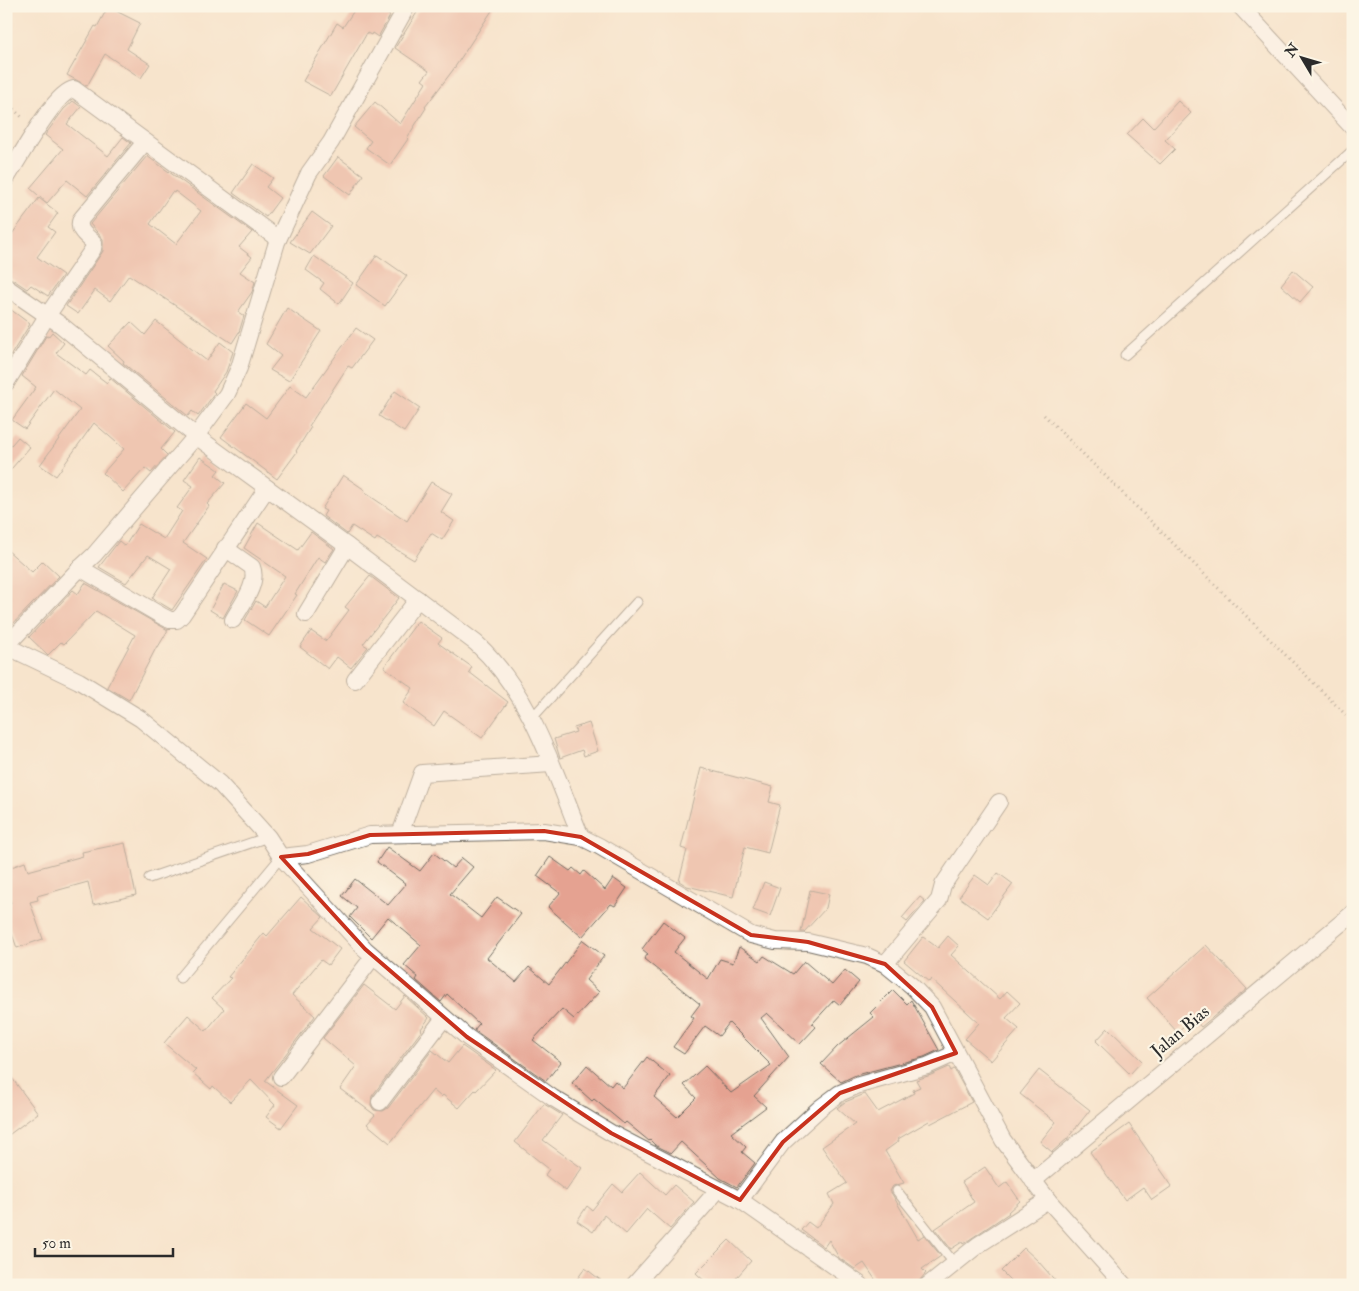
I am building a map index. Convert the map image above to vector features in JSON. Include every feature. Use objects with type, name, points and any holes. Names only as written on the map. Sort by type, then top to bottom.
[{"type":"street","points":[[407,6],[331,142],[310,173],[278,238],[239,368],[227,394],[196,436],[94,556],[80,568],[6,646],[79,681],[141,719],[220,784],[268,837],[281,857],[373,957],[467,1037],[553,1098],[611,1133],[740,1200],[861,1285]]},
{"type":"street","points":[[1240,6],[1353,128]]},
{"type":"street","points":[[6,179],[35,130],[64,93],[74,89],[278,238]]},
{"type":"street","points":[[6,383],[47,316],[93,249],[94,243],[80,230],[79,223],[145,142]]},
{"type":"street","points":[[6,287],[69,331],[196,436],[347,546],[476,643],[492,658],[506,676],[532,718],[581,837]]},
{"type":"street","points":[[80,568],[162,616],[170,620],[177,620],[267,488]]},
{"type":"street","points":[[306,614],[347,546]]},
{"type":"street","points":[[225,548],[252,566],[254,572],[253,583],[233,620]]},
{"type":"street","points":[[354,680],[418,600]]},
{"type":"street","points":[[400,834],[422,773],[551,764]]},
{"type":"street","points":[[885,964],[939,900],[944,883],[999,802]]},
{"type":"street","points":[[281,857],[308,854],[370,835],[544,831],[581,837],[751,935],[775,941],[808,942],[867,956],[885,964],[912,986],[932,1007],[1003,1140],[1048,1200],[1124,1285]]},
{"type":"street","name":"Jalan Bias","points":[[1033,1180],[1353,913]]},
{"type":"street","points":[[281,1077],[373,957]]},
{"type":"street","points":[[380,1102],[444,1018]]},
{"type":"street","points":[[740,1200],[783,1142],[820,1108],[840,1093],[859,1085],[927,1066],[956,1053]]},
{"type":"street","points":[[634,1285],[718,1190]]},
{"type":"street","points":[[928,1285],[978,1245],[1048,1200]]},
{"type":"lane","points":[[1125,354],[1353,150]]},
{"type":"lane","points":[[532,718],[638,602]]},
{"type":"lane","points":[[149,878],[268,837]]},
{"type":"lane","points":[[180,978],[281,857]]},
{"type":"lane","points":[[897,1191],[954,1264]]},
{"type":"path","points":[[6,102],[35,130]]},
{"type":"path","points":[[1044,415],[1353,722]]},
{"type":"highlighted area","points":[[544,831],[581,837],[751,935],[808,942],[885,964],[932,1007],[956,1053],[840,1093],[783,1142],[740,1200],[611,1133],[467,1037],[365,949],[281,857],[308,854],[370,835]]},
{"type":"building","points":[[357,6],[376,6],[390,16],[378,37],[372,33],[371,35],[367,33],[331,96],[303,81],[337,23],[343,27]]},
{"type":"building","points":[[421,6],[495,6],[453,70],[425,107],[408,139],[390,165],[366,148],[371,141],[354,127],[375,102],[400,124],[426,83],[422,80],[429,71],[395,48]]},
{"type":"building","points":[[108,7],[140,23],[127,49],[150,64],[141,78],[105,54],[87,86],[67,75]]},
{"type":"building","points":[[73,101],[81,107],[67,124],[108,156],[123,137],[131,143],[87,196],[67,180],[47,203],[30,188],[63,149],[45,135],[64,109]]},
{"type":"building","points":[[1178,101],[1191,113],[1165,140],[1175,149],[1160,164],[1127,135],[1143,118],[1153,128]]},
{"type":"building","points":[[147,156],[252,232],[239,247],[252,257],[240,272],[255,282],[252,292],[238,312],[244,316],[239,332],[232,343],[129,275],[110,301],[95,290],[78,314],[66,306],[103,251],[103,239],[90,224]],"holes":[[[175,191],[201,211],[176,244],[150,224],[172,192],[174,193]]]},
{"type":"building","points":[[338,157],[363,175],[350,195],[324,176]]},
{"type":"building","points":[[253,164],[273,178],[266,187],[280,198],[266,217],[233,193]]},
{"type":"building","points":[[39,198],[58,213],[48,227],[55,232],[37,257],[63,275],[48,296],[31,285],[27,289],[6,277],[6,242]]},
{"type":"building","points":[[312,212],[331,226],[310,254],[290,242]]},
{"type":"building","points":[[377,255],[407,276],[385,306],[356,285]]},
{"type":"building","points":[[314,256],[353,283],[339,304],[320,289],[324,283],[306,270]]},
{"type":"building","points":[[1293,270],[1313,287],[1300,302],[1281,285]]},
{"type":"building","points":[[6,306],[30,324],[6,363]]},
{"type":"building","points":[[287,308],[321,331],[289,381],[270,370],[281,356],[266,344]]},
{"type":"building","points":[[156,321],[207,361],[220,342],[233,352],[226,372],[213,391],[215,393],[198,416],[192,411],[188,416],[123,363],[124,361],[108,346],[131,322],[145,335]]},
{"type":"building","points":[[356,328],[373,340],[352,368],[348,366],[309,426],[311,427],[297,452],[277,479],[221,437],[246,403],[266,418],[290,386],[306,397]]},
{"type":"building","points":[[52,332],[64,343],[56,353],[86,375],[90,370],[107,383],[110,378],[175,432],[161,449],[167,455],[151,473],[145,468],[123,492],[103,473],[124,449],[94,423],[56,476],[40,465],[80,410],[54,389],[25,429],[12,420],[36,387],[22,376],[46,336],[48,337]]},
{"type":"building","points":[[395,391],[420,408],[404,432],[379,416]]},
{"type":"building","points":[[18,437],[30,447],[6,475],[6,451]]},
{"type":"building","points":[[200,457],[219,470],[215,475],[225,483],[207,504],[209,506],[183,543],[207,559],[172,610],[152,598],[171,569],[148,555],[126,583],[99,567],[119,541],[125,546],[139,524],[164,539],[182,511],[177,508],[193,486],[184,480]]},
{"type":"building","points":[[343,475],[365,490],[364,492],[407,521],[431,482],[452,494],[441,512],[454,521],[442,540],[431,533],[414,560],[377,538],[375,541],[352,526],[347,534],[323,516],[326,511],[322,509]]},
{"type":"building","points":[[258,523],[298,550],[311,532],[334,549],[325,562],[318,557],[295,594],[297,595],[269,636],[245,620],[256,601],[265,607],[285,576],[244,548]]},
{"type":"building","points":[[6,549],[32,572],[43,561],[59,576],[6,631]]},
{"type":"building","points":[[370,576],[399,598],[363,644],[368,647],[351,668],[337,657],[328,669],[300,647],[311,631],[326,641],[349,610],[345,607]]},
{"type":"building","points":[[85,583],[168,630],[157,646],[129,700],[107,687],[135,635],[96,611],[64,644],[61,642],[48,655],[29,637],[73,590],[78,594]]},
{"type":"building","points":[[224,584],[238,591],[223,618],[210,610]]},
{"type":"building","points":[[418,621],[442,638],[438,643],[472,667],[469,672],[508,702],[482,738],[444,711],[434,726],[403,703],[413,688],[384,667]]},
{"type":"building","points":[[589,723],[598,751],[584,756],[582,750],[560,758],[554,739],[576,732],[574,728]]},
{"type":"building","points":[[701,768],[773,787],[769,802],[780,805],[768,853],[745,847],[733,897],[687,886],[679,881],[687,850],[681,848]]},
{"type":"building","points":[[125,843],[136,895],[93,905],[88,882],[37,896],[38,900],[30,902],[43,939],[17,948],[6,917],[6,905],[11,903],[6,890],[6,869],[25,862],[28,871],[83,856],[82,852]]},
{"type":"building","points":[[387,847],[420,871],[434,853],[453,868],[462,858],[473,867],[450,894],[481,918],[497,897],[521,914],[487,958],[516,982],[529,967],[549,984],[583,940],[604,956],[586,980],[599,992],[574,1019],[562,1009],[533,1040],[561,1062],[546,1081],[474,1030],[479,1024],[447,994],[441,1002],[416,980],[418,977],[404,965],[421,945],[388,917],[371,938],[350,917],[357,908],[342,896],[355,879],[388,905],[406,884],[377,862]]},
{"type":"building","points":[[550,857],[570,871],[573,868],[581,875],[584,871],[605,890],[613,878],[627,888],[615,906],[611,904],[582,937],[548,907],[560,893],[537,876]]},
{"type":"building","points":[[998,873],[1013,884],[988,918],[959,897],[975,875],[989,885]]},
{"type":"building","points":[[764,882],[780,888],[770,916],[753,910]]},
{"type":"building","points":[[810,890],[829,894],[826,908],[804,932],[801,932]]},
{"type":"building","points":[[301,897],[323,917],[313,928],[340,949],[328,965],[321,960],[292,995],[315,1016],[265,1081],[298,1105],[281,1128],[266,1117],[275,1105],[251,1080],[230,1102],[213,1086],[211,1089],[193,1073],[196,1070],[164,1043],[188,1015],[206,1031],[224,1009],[212,998],[231,978],[228,977],[264,933],[267,936]]},
{"type":"building","points":[[920,897],[925,901],[907,922],[902,918]]},
{"type":"building","points":[[663,921],[685,938],[674,952],[708,979],[720,959],[733,963],[739,947],[760,961],[764,956],[793,974],[804,961],[832,985],[845,970],[859,982],[840,1005],[834,1000],[812,1024],[816,1027],[800,1044],[767,1013],[761,1018],[789,1057],[754,1096],[766,1107],[731,1133],[746,1147],[742,1152],[755,1163],[737,1187],[720,1178],[681,1142],[671,1153],[655,1145],[626,1122],[624,1124],[594,1099],[592,1101],[572,1083],[587,1065],[611,1086],[615,1081],[623,1088],[647,1057],[670,1076],[654,1097],[677,1117],[696,1098],[684,1085],[705,1066],[731,1093],[771,1065],[729,1023],[719,1036],[705,1026],[684,1054],[673,1047],[694,1018],[691,1016],[700,1004],[644,959],[648,954],[642,949]]},
{"type":"building","points":[[948,936],[959,946],[951,955],[1000,999],[1007,991],[1020,1003],[1006,1018],[1019,1029],[991,1061],[965,1039],[979,1023],[931,979],[929,982],[904,961],[923,937],[938,948]]},
{"type":"building","points":[[1206,945],[1247,989],[1201,1027],[1193,1018],[1177,1032],[1147,998]]},
{"type":"building","points":[[364,985],[395,1009],[405,996],[429,1018],[372,1096],[371,1105],[374,1110],[383,1111],[388,1108],[432,1050],[448,1063],[462,1046],[496,1070],[459,1108],[443,1095],[441,1097],[433,1090],[390,1143],[367,1124],[375,1115],[340,1089],[356,1066],[323,1038]]},
{"type":"building","points":[[893,990],[907,1004],[911,1000],[939,1050],[924,1057],[856,1075],[841,1082],[821,1064],[838,1046],[874,1017],[870,1013]]},
{"type":"building","points":[[1108,1028],[1142,1061],[1130,1074],[1096,1041]]},
{"type":"building","points":[[949,1067],[951,1071],[954,1069],[972,1102],[930,1124],[929,1121],[898,1139],[899,1141],[885,1151],[904,1183],[893,1186],[890,1191],[918,1239],[924,1235],[941,1256],[922,1269],[926,1273],[918,1285],[879,1285],[864,1263],[855,1269],[839,1258],[829,1240],[824,1247],[801,1230],[808,1222],[816,1228],[834,1204],[829,1194],[847,1183],[822,1147],[855,1124],[837,1108],[845,1102],[865,1094],[878,1112],[914,1093],[913,1090],[920,1087],[916,1080]]},
{"type":"building","points":[[6,1070],[38,1113],[6,1137]]},
{"type":"building","points":[[1039,1070],[1090,1110],[1067,1139],[1052,1152],[1040,1142],[1056,1122],[1020,1094]]},
{"type":"building","points":[[544,1104],[562,1115],[543,1140],[582,1168],[566,1191],[545,1175],[549,1169],[515,1142]]},
{"type":"building","points":[[1129,1124],[1172,1186],[1152,1200],[1143,1187],[1125,1200],[1090,1152]]},
{"type":"building","points":[[985,1167],[999,1188],[1007,1182],[1020,1201],[1009,1213],[963,1244],[962,1242],[951,1249],[935,1229],[974,1202],[962,1182]]},
{"type":"building","points":[[640,1172],[665,1195],[674,1185],[694,1202],[670,1229],[647,1209],[626,1234],[604,1215],[593,1232],[577,1221],[587,1206],[592,1210],[613,1184],[622,1192]]},
{"type":"building","points":[[729,1240],[751,1261],[730,1285],[709,1285],[696,1273]]},
{"type":"building","points":[[1024,1248],[1059,1285],[1015,1285],[1001,1271]]},
{"type":"building","points":[[585,1268],[607,1285],[573,1285]]}]
